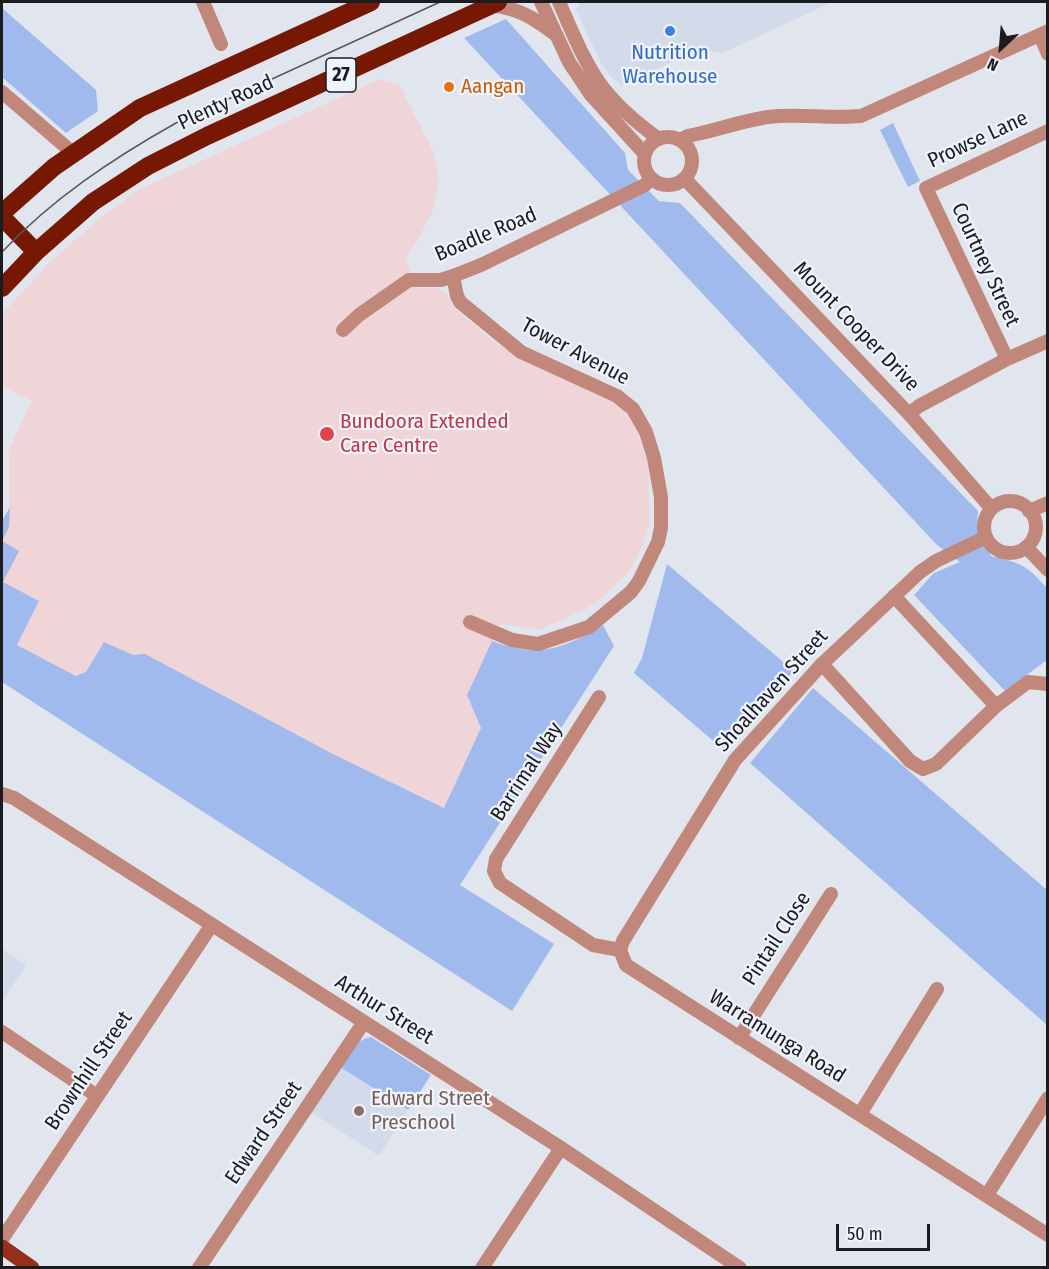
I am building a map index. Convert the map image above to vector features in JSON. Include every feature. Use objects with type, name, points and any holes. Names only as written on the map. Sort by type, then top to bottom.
[{"type":"highway","name":"Plenty Road","points":[[2,215],[54,167],[140,108],[371,2]]},
{"type":"highway","name":"Plenty Road","points":[[2,288],[36,252],[93,202],[148,166],[207,136],[494,3]]},
{"type":"highway","points":[[2,215],[36,252]]},
{"type":"main road","points":[[2,1247],[32,1268]]},
{"type":"street","points":[[203,2],[221,44]]},
{"type":"street","points":[[541,2],[569,62],[591,95],[644,153]]},
{"type":"street","points":[[559,2],[586,61],[602,86],[641,127],[658,139]]},
{"type":"street","points":[[567,2],[568,22]]},
{"type":"street","points":[[494,3],[534,18],[557,35]]},
{"type":"street","points":[[680,140],[688,136],[769,117],[794,115],[843,118],[861,116],[1044,33],[1047,54]]},
{"type":"street","points":[[2,92],[73,153]]},
{"type":"street","points":[[692,158],[686,145],[680,140],[666,137],[658,139],[648,147],[644,153],[644,167],[650,179],[656,183],[671,186],[685,179],[689,173],[692,158],[715,131]]},
{"type":"street","name":"Prowse Lane","points":[[926,188],[1047,131]]},
{"type":"street","name":"Boadle Road","points":[[343,330],[359,315],[409,280],[441,280],[481,265],[645,185],[650,179]]},
{"type":"street","name":"Mount Cooper Drive","points":[[685,179],[909,414],[992,508]]},
{"type":"street","name":"Courtney Street","points":[[926,188],[1006,359]]},
{"type":"street","name":"Tower Avenue","points":[[453,276],[457,296],[466,308],[521,352],[617,396],[633,409],[641,421],[654,458],[661,497],[661,528],[654,554],[631,592],[589,627],[538,644],[512,640],[470,622]]},
{"type":"street","points":[[909,414],[919,406],[1006,359],[1047,341]]},
{"type":"street","points":[[1009,501],[1024,506],[1029,511],[1034,518],[1035,534],[1026,547],[1019,551],[1004,552],[996,549],[986,537],[984,524],[992,508],[1009,501]]},
{"type":"street","points":[[1029,511],[1047,503]]},
{"type":"street","name":"Shoalhaven Street","points":[[620,951],[623,941],[735,760],[822,664],[920,572],[936,561],[986,537]]},
{"type":"street","points":[[1026,547],[1047,570]]},
{"type":"street","points":[[894,596],[996,706]]},
{"type":"street","points":[[822,664],[910,761],[923,770],[936,764],[996,706],[1028,681],[1047,684]]},
{"type":"street","name":"Barrimal Way","points":[[599,697],[496,859],[494,871],[500,884],[594,945],[620,951]]},
{"type":"street","name":"Arthur Street","points":[[2,794],[14,798],[561,1148],[741,1268]]},
{"type":"street","name":"Pintail Close","points":[[739,1038],[831,894]]},
{"type":"street","name":"Brownhill Street","points":[[2,1239],[211,926]]},
{"type":"street","name":"Warramunga Road","points":[[620,951],[626,965],[1047,1235]]},
{"type":"street","points":[[860,1114],[937,989]]},
{"type":"street","name":"Edward Street","points":[[199,1268],[363,1022]]},
{"type":"street","points":[[2,1032],[98,1096]]},
{"type":"street","points":[[987,1195],[1047,1098]]},
{"type":"street","points":[[482,1268],[561,1148]]},
{"type":"shaded area","points":[[581,2],[830,3],[723,53],[698,50],[622,85],[611,77],[601,63],[576,10]]},
{"type":"shaded area","points":[[2,8],[96,90],[98,111],[66,133],[2,77]]},
{"type":"shaded area","points":[[506,19],[625,153],[628,170],[659,201],[680,203],[978,511],[977,527],[991,556],[1023,566],[1047,588],[1047,660],[1005,691],[914,595],[934,573],[960,562],[937,545],[464,38]]},
{"type":"shaded area","name":"Bundoora Extended Care Centre","points":[[380,79],[399,84],[433,151],[439,179],[433,210],[406,258],[416,288],[436,288],[447,293],[452,306],[494,342],[533,365],[615,401],[633,419],[648,465],[650,522],[644,542],[630,571],[595,604],[540,630],[500,624],[467,695],[481,728],[445,808],[333,754],[86,672],[76,676],[16,645],[3,582],[2,541],[9,527],[9,449],[32,401],[2,386],[2,314],[48,264],[103,215],[140,189]]},
{"type":"shaded area","points":[[893,123],[920,181],[908,187],[880,130]]},
{"type":"shaded area","points":[[10,507],[9,527],[2,541],[2,521]]},
{"type":"shaded area","points":[[2,541],[19,551],[3,582],[39,601],[17,645],[76,676],[86,672],[104,642],[133,655],[145,654],[333,754],[444,808],[481,728],[467,695],[492,641],[523,649],[549,649],[562,646],[603,625],[614,646],[460,885],[554,944],[512,1011],[2,682]]},
{"type":"shaded area","points":[[667,564],[794,671],[725,751],[634,673],[642,658]]},
{"type":"shaded area","points":[[813,688],[1047,890],[1047,1025],[750,763]]},
{"type":"shaded area","points":[[2,949],[26,965],[2,1002]]},
{"type":"shaded area","points":[[371,1037],[431,1075],[408,1110],[340,1067],[356,1044]]},
{"type":"shaded area","name":"Edward Street Preschool","points":[[340,1067],[408,1110],[379,1156],[311,1112]]},
{"type":"tram line","points":[[2,252],[62,197],[129,151],[176,123],[440,2]]},
{"type":"place","name":"Nutrition Warehouse","points":[[670,31]]},
{"type":"place","name":"Aangan","points":[[449,87]]},
{"type":"place","name":"Bundoora Extended Care Centre","points":[[327,434]]},
{"type":"place","name":"Edward Street Preschool","points":[[359,1111]]}]
